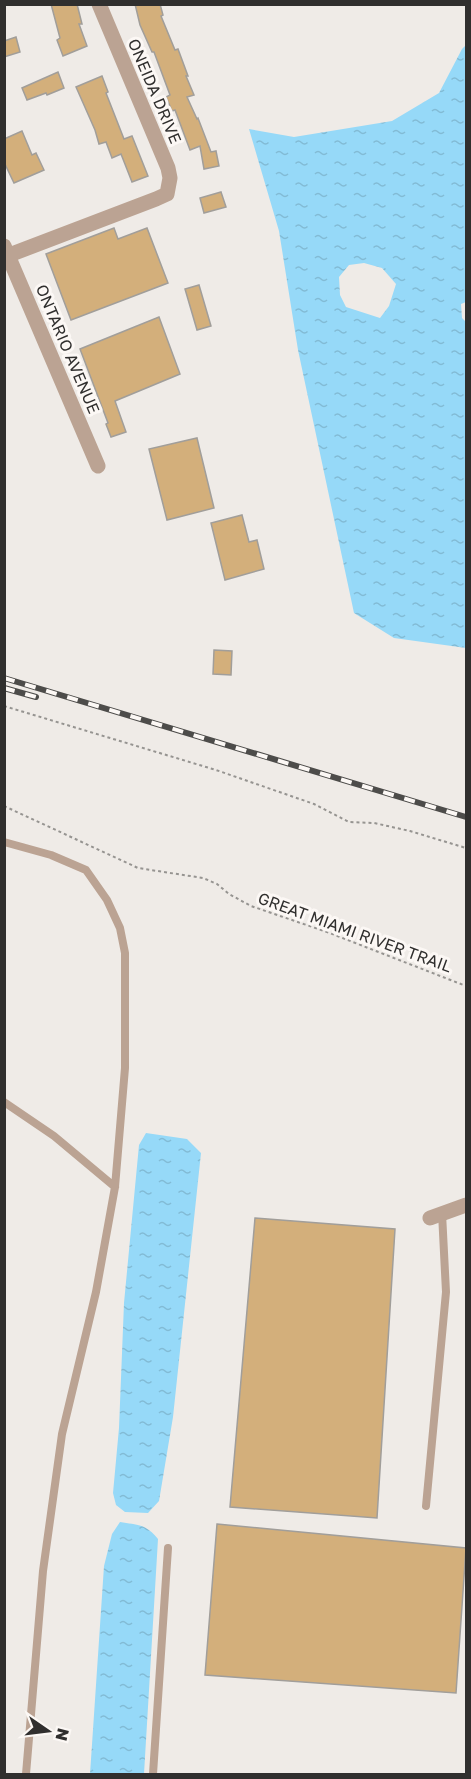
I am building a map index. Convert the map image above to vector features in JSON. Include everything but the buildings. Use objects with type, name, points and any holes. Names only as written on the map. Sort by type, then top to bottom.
[{"type":"street","name":"ONEIDA DRIVE","points":[[6,253],[156,200],[167,194],[170,178],[168,168],[99,4]]},
{"type":"street","name":"ONTARIO AVENUE","points":[[6,253],[98,466]]},
{"type":"street","points":[[436,1215],[466,1205]]},
{"type":"lane","points":[[4,842],[51,855],[86,870],[107,900],[120,928],[125,953],[125,1068],[115,1186],[96,1292],[62,1434],[44,1571],[26,1774]]},
{"type":"lane","points":[[4,1102],[54,1136],[115,1186]]},
{"type":"lane","points":[[426,1506],[446,1292],[436,1215]]},
{"type":"lane","points":[[153,1774],[168,1548]]},
{"type":"path","points":[[4,706],[216,770],[314,804],[349,822],[374,823],[466,848]]},
{"type":"path","name":"GREAT MIAMI RIVER TRAIL","points":[[4,806],[138,868],[203,878],[217,884],[229,894],[251,906],[327,932],[466,986]]},
{"type":"water","points":[[466,45],[466,302],[461,304],[462,318],[466,322],[466,648],[394,638],[354,613],[298,350],[279,231],[249,129],[294,137],[392,121],[439,93]],"holes":[[[364,263],[382,268],[396,284],[389,306],[380,318],[346,307],[340,295],[339,277],[349,265]]]},
{"type":"water","points":[[146,1133],[187,1139],[201,1153],[173,1417],[159,1501],[148,1513],[125,1512],[116,1505],[113,1493],[119,1428],[124,1303],[139,1145]]},
{"type":"water","points":[[120,1522],[145,1528],[158,1539],[144,1774],[90,1774],[104,1566],[112,1534]]},
{"type":"railway","points":[[4,678],[466,817]]},
{"type":"railway","points":[[4,688],[36,697]]}]
